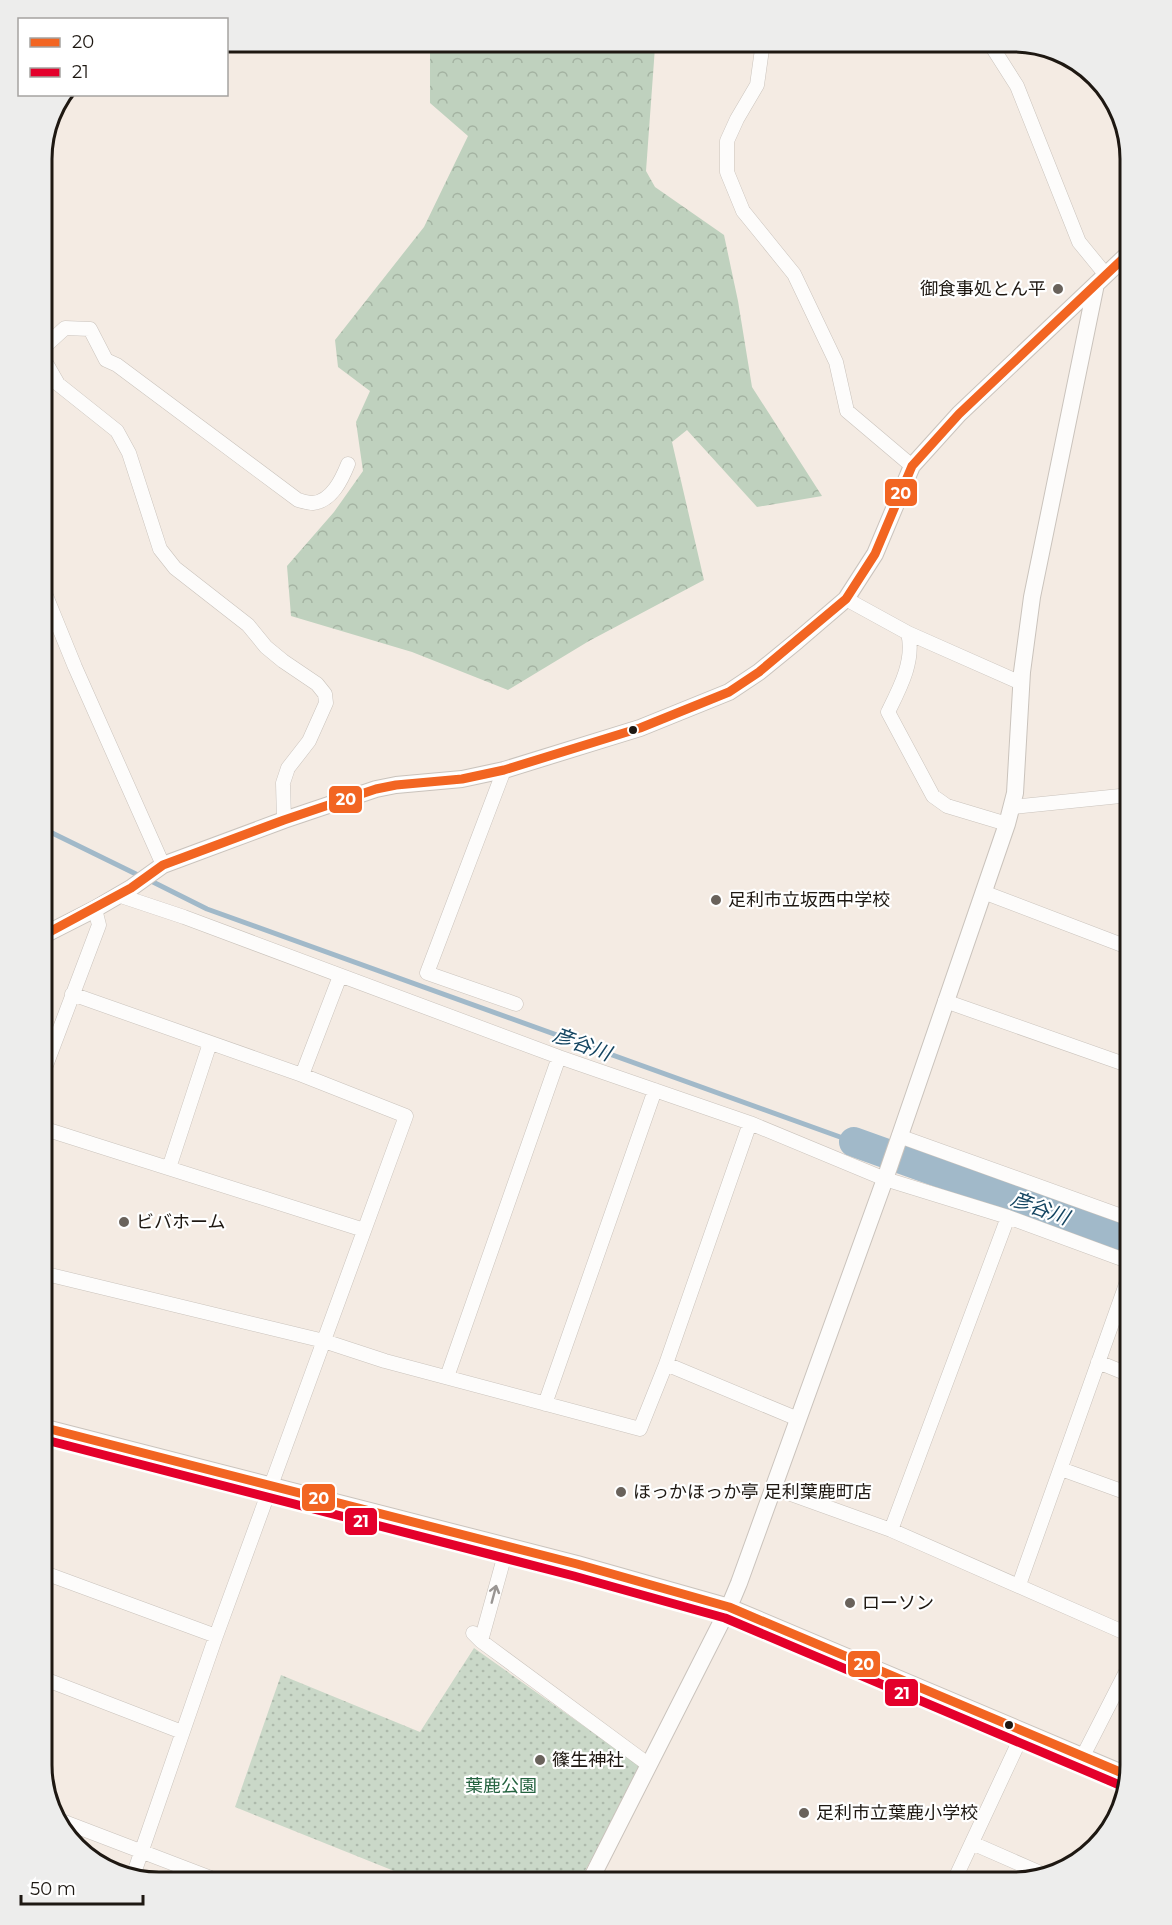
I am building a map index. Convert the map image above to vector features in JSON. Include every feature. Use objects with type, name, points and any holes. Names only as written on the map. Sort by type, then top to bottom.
[{"type":"street","points":[[761,53],[757,85],[727,141],[727,172],[743,211],[794,274],[836,362],[847,411],[912,466]]},
{"type":"street","points":[[595,1872],[729,1607],[886,1174],[1012,807],[1015,793],[1021,683],[1032,597],[1101,279],[1079,242],[1017,86],[996,53]]},
{"type":"street","points":[[53,931],[124,892],[159,867],[284,820],[376,789],[462,779],[504,770],[640,728],[729,692],[789,648],[846,599],[875,554],[912,466],[959,414],[1120,261]]},
{"type":"street","points":[[53,339],[65,328],[90,329],[106,360],[117,365],[298,500],[313,503],[327,497],[342,479],[348,464]]},
{"type":"street","points":[[53,375],[58,384],[117,431],[129,453],[160,549],[176,568],[248,626],[283,661],[317,684],[326,694],[326,703],[309,741],[288,768],[283,783],[284,820]]},
{"type":"street","points":[[846,599],[908,633],[1021,683]]},
{"type":"street","points":[[53,612],[159,867]]},
{"type":"street","points":[[908,633],[911,646],[905,673],[888,712],[933,796],[948,806],[1007,824]]},
{"type":"street","points":[[504,770],[427,973],[516,1004]]},
{"type":"street","points":[[1012,807],[1120,796]]},
{"type":"street","points":[[124,892],[184,917],[559,1057],[750,1123],[1120,1258]]},
{"type":"street","points":[[983,892],[1120,944]]},
{"type":"street","points":[[52,1047],[99,925],[95,909]]},
{"type":"street","points":[[302,1075],[340,976]]},
{"type":"street","points":[[72,994],[302,1075],[406,1116],[216,1636],[135,1869]]},
{"type":"street","points":[[945,1001],[1120,1062]]},
{"type":"street","points":[[168,1168],[210,1042]]},
{"type":"street","points":[[447,1377],[559,1057]]},
{"type":"street","points":[[544,1404],[655,1090]]},
{"type":"street","points":[[52,1275],[324,1341],[385,1361],[640,1429],[666,1364],[750,1123]]},
{"type":"street","points":[[52,1131],[364,1230]]},
{"type":"street","points":[[897,1141],[1120,1216]]},
{"type":"street","points":[[891,1530],[1008,1217]]},
{"type":"street","points":[[1019,1585],[1120,1301]]},
{"type":"street","points":[[1098,1362],[1120,1371]]},
{"type":"street","points":[[666,1364],[798,1419]]},
{"type":"street","points":[[52,1430],[729,1607],[1120,1772]]},
{"type":"street","points":[[1061,1469],[1120,1490]]},
{"type":"street","points":[[774,1488],[891,1530],[1120,1630]]},
{"type":"street","points":[[507,1547],[477,1637],[649,1765]]},
{"type":"street","points":[[52,1576],[216,1636]]},
{"type":"street","points":[[52,1682],[182,1732]]},
{"type":"street","points":[[1083,1756],[1120,1684]]},
{"type":"street","points":[[958,1872],[1024,1731]]},
{"type":"street","points":[[69,1824],[195,1872]]},
{"type":"street","points":[[972,1843],[1034,1870]]},
{"type":"green space","points":[[430,53],[655,53],[646,171],[655,187],[724,235],[738,301],[752,387],[822,496],[757,507],[687,430],[672,442],[704,580],[589,641],[508,690],[412,652],[291,616],[287,566],[334,512],[363,471],[356,422],[370,391],[338,367],[335,340],[424,227],[468,136],[430,103]]},
{"type":"green space","name":"葉鹿公園","points":[[474,1648],[643,1768],[584,1872],[397,1872],[235,1807],[281,1675],[420,1732]]},
{"type":"waterway","name":"彦谷川","points":[[53,833],[140,876]]},
{"type":"waterway","name":"彦谷川","points":[[149,880],[207,909],[854,1142]]},
{"type":"waterway","name":"彦谷川","points":[[854,1142],[1120,1237]]},
{"type":"transit line","name":"20","points":[[53,930],[131,888],[163,865],[284,820],[376,789],[462,779],[504,770],[640,728],[729,692],[759,672],[846,599],[875,554],[912,466],[959,414],[1120,261]]},
{"type":"transit line","name":"20","points":[[52,1430],[577,1564],[729,1607],[1120,1772]]},
{"type":"transit line","name":"21","points":[[52,1442],[574,1576],[725,1618],[1118,1784]]},
{"type":"place","name":"御食事処とん平","points":[[1058,289]]},
{"type":"place","name":"足利市立坂西中学校","points":[[716,900]]},
{"type":"place","name":"ビバホーム","points":[[124,1222]]},
{"type":"place","name":"ほっかほっか亭 足利葉鹿町店","points":[[621,1492]]},
{"type":"place","name":"ローソン","points":[[850,1603]]},
{"type":"place","name":"篠生神社","points":[[540,1760]]},
{"type":"place","name":"足利市立葉鹿小学校","points":[[804,1813]]}]
